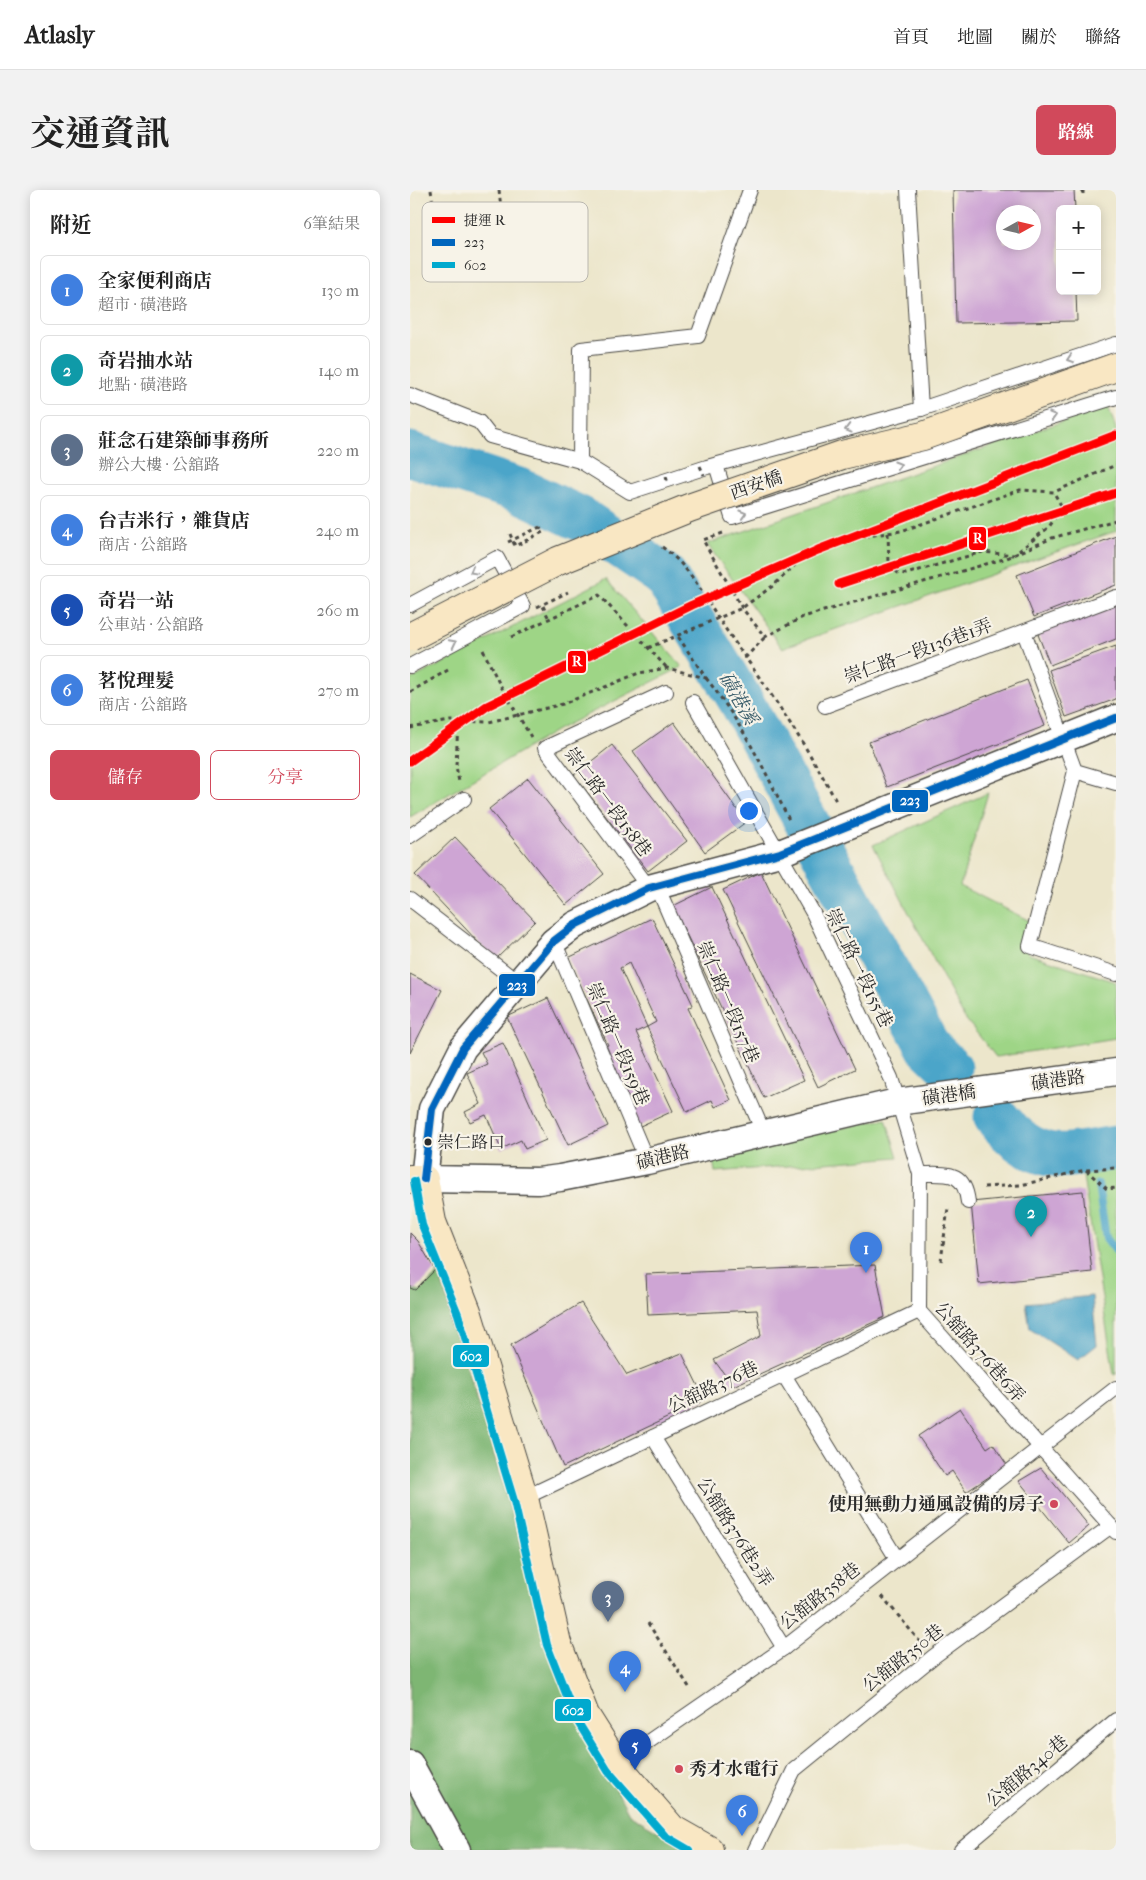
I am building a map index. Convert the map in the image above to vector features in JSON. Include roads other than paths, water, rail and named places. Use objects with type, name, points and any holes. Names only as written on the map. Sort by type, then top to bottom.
[{"type":"street","name":"西安橋","points":[[410,637],[558,561],[688,508],[842,455],[923,436],[1116,366]]},
{"type":"street","points":[[709,1850],[672,1829],[616,1764],[586,1715],[557,1643],[524,1498],[467,1311],[417,1179],[432,1109],[463,1048],[520,984],[554,941],[575,925],[653,887],[791,848],[1116,718]]},
{"type":"street","name":"磺港路","points":[[1000,1088],[1116,1072]]},
{"type":"street","name":"磺港橋","points":[[898,1102],[1000,1088]]},
{"type":"street","name":"磺港路","points":[[417,1179],[538,1181],[647,1161],[898,1102]]},
{"type":"street","points":[[410,1764],[457,1850]]},
{"type":"lane","points":[[580,460],[581,349],[698,336],[750,190]]},
{"type":"lane","points":[[908,190],[921,409]]},
{"type":"lane","points":[[410,395],[479,422],[490,436],[580,460],[630,492],[716,465],[921,409],[1116,344]]},
{"type":"lane","points":[[716,465],[732,517],[1116,397]]},
{"type":"lane","points":[[410,605],[497,558],[523,606],[410,666]]},
{"type":"lane","name":"崇仁路一段136巷1弄","points":[[824,706],[1116,597]]},
{"type":"lane","points":[[1024,632],[1076,771],[1030,946],[1111,973]]},
{"type":"lane","name":"崇仁路一段158巷","points":[[653,887],[545,748],[666,692]]},
{"type":"lane","name":"崇仁路一段155巷","points":[[693,702],[791,848],[813,913],[891,1078],[898,1102]]},
{"type":"lane","points":[[1076,771],[1116,783]]},
{"type":"lane","points":[[410,836],[464,799]]},
{"type":"lane","name":"崇仁路一段157巷","points":[[653,887],[764,1134]]},
{"type":"lane","points":[[410,899],[520,984]]},
{"type":"lane","name":"崇仁路一段159巷","points":[[554,941],[647,1161]]},
{"type":"lane","name":"公舘路376巷6弄","points":[[898,1102],[920,1174],[919,1311],[1113,1529]]},
{"type":"lane","points":[[920,1174],[955,1176],[964,1185],[968,1202]]},
{"type":"lane","name":"公舘路376巷","points":[[524,1498],[919,1311]]},
{"type":"lane","points":[[784,1375],[897,1559]]},
{"type":"lane","name":"公舘路358巷","points":[[616,1764],[784,1648],[1116,1388]]},
{"type":"lane","name":"公舘路376巷2弄","points":[[653,1437],[784,1648]]},
{"type":"lane","name":"公舘路350巷","points":[[755,1850],[794,1770],[933,1657],[1113,1529]]},
{"type":"lane","name":"公舘路340巷","points":[[961,1850],[1116,1720]]},
{"type":"water","points":[[1092,1296],[1097,1345],[1078,1360],[1030,1329],[1026,1303]]},
{"type":"waterway","name":"磺港溪","points":[[410,454],[519,490],[581,519],[665,576],[741,701],[929,1048],[950,1068]]},
{"type":"waterway","name":"磺港溪","points":[[996,1117],[1021,1142],[1045,1153],[1068,1155],[1116,1148]]},
{"type":"waterway","points":[[1098,1184],[1106,1238],[1116,1251]]},
{"type":"metro line","name":"R","points":[[410,761],[487,706],[692,605],[818,550],[1116,435]]},
{"type":"metro line","name":"R","points":[[839,584],[1116,493]]},
{"type":"place","name":"崇仁路口","points":[[428,1142]]},
{"type":"place","name":"奇岩抽水站","points":[[1031,1237]]},
{"type":"place","name":"全家便利商店","points":[[866,1273]]},
{"type":"place","name":"使用無動力通風設備的房子","points":[[1054,1504]]},
{"type":"place","name":"莊念石建築師事務所","points":[[608,1622]]},
{"type":"place","name":"台吉米行，雜貨店","points":[[625,1692]]},
{"type":"place","name":"秀才水電行","points":[[679,1769]]},
{"type":"place","name":"奇岩一站","points":[[635,1770]]},
{"type":"place","name":"茗悅理髮","points":[[742,1836]]}]
